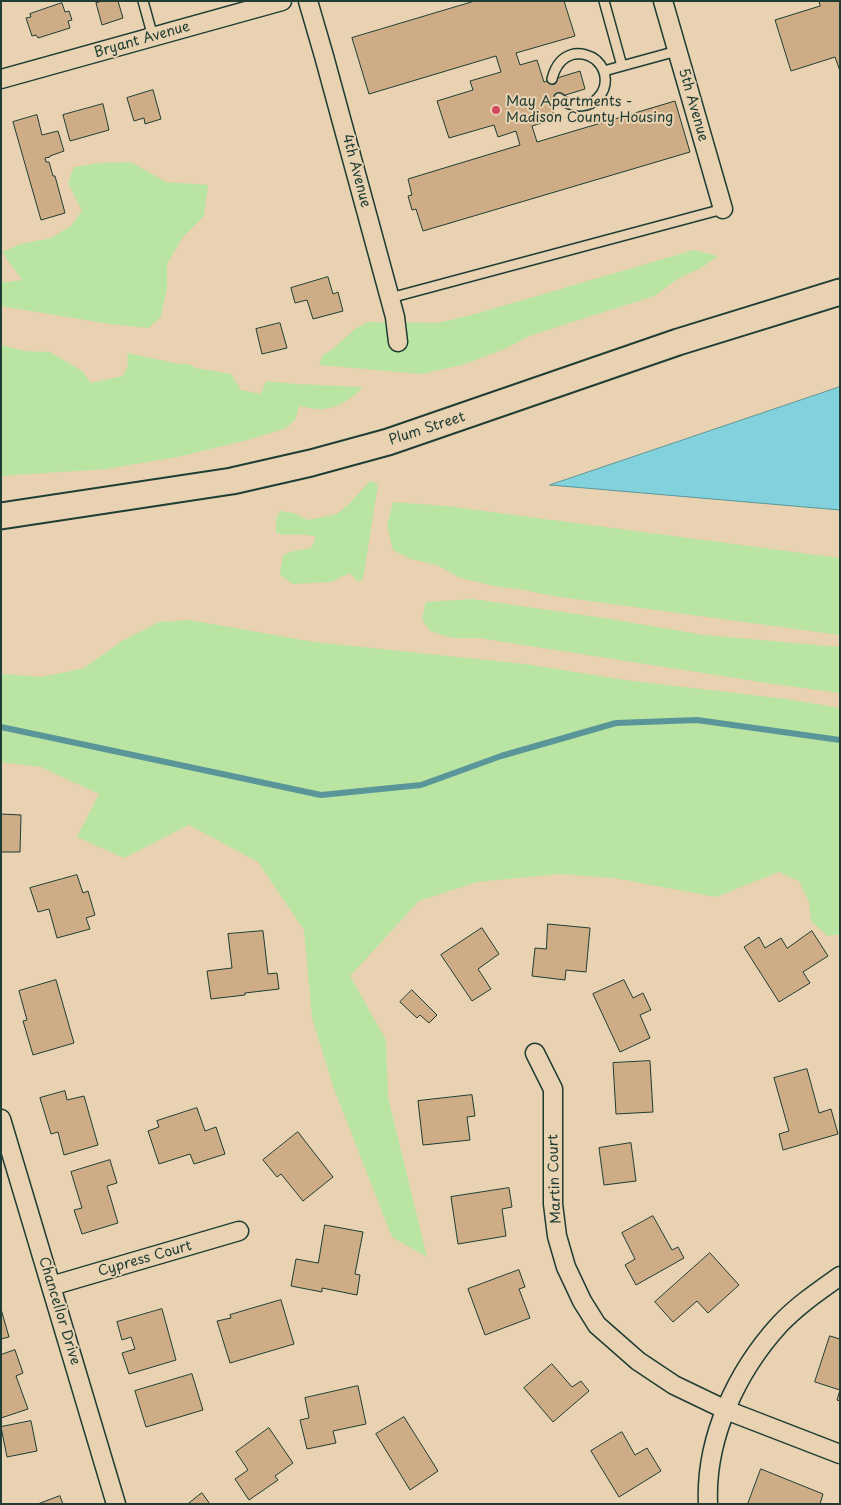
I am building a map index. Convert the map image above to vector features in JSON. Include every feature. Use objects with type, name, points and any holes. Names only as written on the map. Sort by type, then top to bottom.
[{"type":"main road","name":"Plum Street","points":[[1,516],[232,481],[311,463],[388,442],[678,342],[840,292]]},
{"type":"street","name":"Bryant Avenue","points":[[1,79],[282,1]]},
{"type":"street","name":"4th Avenue","points":[[308,1],[390,298],[395,317],[398,342]]},
{"type":"street","name":"5th Avenue","points":[[663,1],[723,209]]},
{"type":"street","name":"Martin Court","points":[[535,1053],[553,1089],[554,1204],[558,1236],[566,1267],[582,1301],[597,1325],[638,1361],[674,1385],[726,1410],[840,1454]]},
{"type":"street","name":"Chancellor Drive","points":[[1,1119],[116,1504]]},
{"type":"street","name":"Cypress Court","points":[[51,1286],[239,1231]]},
{"type":"street","points":[[708,1504],[712,1458],[726,1410],[736,1387],[756,1354],[781,1324],[809,1297],[840,1276]]},
{"type":"lane","points":[[143,1],[153,37]]},
{"type":"lane","points":[[604,1],[622,66]]},
{"type":"lane","points":[[604,71],[677,51]]},
{"type":"lane","points":[[552,79],[554,70],[559,62],[575,54],[584,54],[592,58],[604,71],[604,89],[592,103],[584,106],[575,106],[566,104],[559,98]]},
{"type":"lane","points":[[390,298],[723,209]]},
{"type":"green space","points":[[131,162],[166,182],[208,185],[204,216],[183,237],[167,264],[167,288],[161,317],[148,328],[110,324],[1,306],[1,282],[22,280],[2,252],[21,244],[51,238],[71,226],[82,211],[68,183],[74,167],[100,163]]},
{"type":"green space","points":[[694,250],[718,256],[699,269],[679,278],[654,296],[529,336],[507,348],[465,364],[422,374],[319,365],[322,356],[355,329],[368,322],[438,323]]},
{"type":"green space","points":[[1,345],[25,351],[50,352],[82,371],[91,383],[123,376],[128,365],[127,353],[231,374],[241,390],[261,394],[266,381],[363,387],[355,395],[330,408],[318,409],[299,406],[295,420],[286,428],[248,440],[177,457],[106,469],[1,476]]},
{"type":"green space","points":[[370,481],[378,484],[363,579],[357,581],[350,573],[331,582],[293,584],[280,575],[283,555],[311,548],[316,537],[276,533],[276,519],[280,511],[293,513],[308,520],[337,514]]},
{"type":"green space","points":[[393,502],[446,506],[840,558],[840,635],[553,596],[460,578],[437,565],[411,559],[393,550],[387,525]]},
{"type":"green space","points":[[473,599],[704,635],[840,647],[840,693],[479,638],[452,638],[430,631],[422,619],[426,602]]},
{"type":"green space","points":[[189,620],[314,642],[525,664],[625,680],[786,699],[840,708],[840,934],[828,936],[811,921],[809,902],[799,881],[779,872],[716,897],[614,878],[559,874],[477,882],[419,901],[350,976],[386,1040],[388,1097],[427,1257],[392,1237],[334,1089],[312,1018],[304,930],[258,862],[189,825],[124,858],[77,837],[99,794],[41,767],[1,762],[1,674],[42,677],[84,668],[122,641],[159,622]]},
{"type":"water","points":[[840,387],[840,510],[550,485]]},
{"type":"building","points":[[118,1],[123,18],[102,25],[96,3]]},
{"type":"building","name":"May Apartments - Madison County Housing","points":[[475,1],[564,1],[575,36],[516,53],[520,65],[537,60],[544,82],[580,71],[585,89],[549,100],[555,119],[532,126],[537,142],[675,101],[690,152],[423,231],[416,209],[412,210],[408,196],[412,195],[408,179],[520,145],[516,131],[498,137],[494,125],[449,138],[437,101],[473,90],[470,81],[501,72],[496,56],[369,94],[352,38]]},
{"type":"building","points":[[819,1],[840,1],[840,71],[835,57],[791,71],[775,20],[820,6]]},
{"type":"building","points":[[62,3],[65,12],[69,11],[72,20],[68,21],[70,28],[38,38],[36,35],[32,36],[26,18],[31,17],[30,14]]},
{"type":"building","points":[[153,90],[161,119],[145,124],[144,118],[134,121],[127,98]]},
{"type":"building","points":[[103,104],[109,130],[70,141],[63,115]]},
{"type":"building","points":[[37,115],[42,135],[58,131],[64,151],[45,158],[46,162],[49,162],[53,176],[55,176],[65,213],[41,220],[13,122]]},
{"type":"building","points":[[328,277],[333,294],[338,292],[343,311],[313,319],[307,300],[295,303],[291,288]]},
{"type":"building","points":[[280,323],[287,348],[262,354],[256,329]]},
{"type":"building","points":[[1,814],[21,815],[20,852],[1,852]]},
{"type":"building","points":[[77,875],[83,893],[88,891],[95,915],[86,918],[90,929],[57,938],[49,909],[38,912],[30,888]]},
{"type":"building","points":[[548,924],[590,928],[586,972],[566,970],[565,980],[532,976],[535,948],[546,949]]},
{"type":"building","points":[[482,928],[499,954],[478,969],[491,989],[472,1001],[441,955]]},
{"type":"building","points":[[263,931],[268,974],[277,973],[279,989],[211,999],[207,971],[232,968],[228,934]]},
{"type":"building","points":[[812,931],[828,956],[803,972],[810,983],[779,1002],[744,947],[759,937],[765,948],[781,938],[787,948]]},
{"type":"building","points":[[56,980],[74,1043],[33,1055],[23,1021],[27,1020],[19,991]]},
{"type":"building","points":[[624,980],[633,998],[643,993],[651,1010],[640,1015],[650,1038],[620,1052],[593,994]]},
{"type":"building","points":[[412,990],[437,1015],[429,1023],[420,1015],[417,1018],[400,1002]]},
{"type":"building","points":[[650,1061],[653,1112],[616,1114],[613,1063]]},
{"type":"building","points":[[807,1069],[819,1113],[831,1109],[838,1134],[783,1150],[779,1134],[789,1131],[774,1078]]},
{"type":"building","points":[[65,1091],[67,1100],[84,1096],[98,1145],[64,1155],[58,1132],[51,1134],[40,1098]]},
{"type":"building","points":[[472,1095],[475,1116],[467,1117],[470,1140],[423,1145],[418,1101]]},
{"type":"building","points":[[197,1108],[205,1131],[216,1127],[225,1154],[194,1164],[190,1154],[159,1164],[148,1131],[159,1127],[157,1121]]},
{"type":"building","points":[[298,1132],[333,1177],[303,1201],[281,1174],[277,1177],[263,1160]]},
{"type":"building","points":[[631,1143],[636,1181],[604,1185],[599,1148]]},
{"type":"building","points":[[110,1160],[117,1183],[107,1186],[118,1223],[82,1234],[74,1210],[82,1208],[71,1172]]},
{"type":"building","points":[[509,1188],[512,1207],[502,1209],[506,1236],[458,1244],[451,1197]]},
{"type":"building","points":[[653,1216],[672,1250],[678,1247],[684,1258],[636,1285],[625,1265],[635,1259],[622,1233]]},
{"type":"building","points":[[325,1225],[363,1232],[355,1274],[360,1275],[357,1295],[322,1288],[322,1292],[291,1286],[296,1259],[318,1263]]},
{"type":"building","points":[[710,1253],[739,1285],[708,1313],[697,1301],[673,1322],[655,1302]]},
{"type":"building","points":[[519,1270],[525,1287],[519,1289],[530,1318],[485,1335],[468,1289]]},
{"type":"building","points":[[281,1300],[294,1344],[230,1363],[217,1321],[231,1318],[230,1315]]},
{"type":"building","points":[[1,1309],[9,1337],[1,1339]]},
{"type":"building","points":[[162,1309],[176,1360],[129,1374],[122,1353],[135,1349],[131,1337],[122,1340],[117,1322]]},
{"type":"building","points":[[830,1336],[840,1339],[840,1390],[815,1382]]},
{"type":"building","points":[[15,1350],[23,1373],[16,1376],[28,1409],[1,1418],[1,1355]]},
{"type":"building","points":[[552,1364],[572,1387],[581,1381],[589,1391],[553,1422],[524,1388]]},
{"type":"building","points":[[192,1374],[203,1410],[146,1427],[135,1391]]},
{"type":"building","points":[[358,1386],[366,1424],[333,1431],[336,1443],[307,1449],[300,1420],[309,1418],[305,1398]]},
{"type":"building","points":[[840,1390],[840,1401],[837,1400]]},
{"type":"building","points":[[404,1417],[438,1471],[410,1490],[376,1434]]},
{"type":"building","points":[[31,1421],[37,1451],[7,1457],[1,1427]]},
{"type":"building","points":[[269,1428],[293,1463],[275,1476],[278,1480],[249,1500],[235,1479],[248,1470],[236,1452]]},
{"type":"building","points":[[622,1432],[635,1455],[647,1448],[661,1471],[619,1497],[591,1451]]},
{"type":"building","points":[[761,1469],[823,1494],[820,1504],[748,1504]]},
{"type":"building","points":[[202,1493],[210,1504],[188,1504]]},
{"type":"building","points":[[60,1496],[63,1504],[38,1504]]},
{"type":"waterway","points":[[1,727],[321,795],[421,785],[501,756],[616,723],[697,720],[840,740]]},
{"type":"place","name":"May Apartments - Madison County Housing","points":[[496,110]]}]
